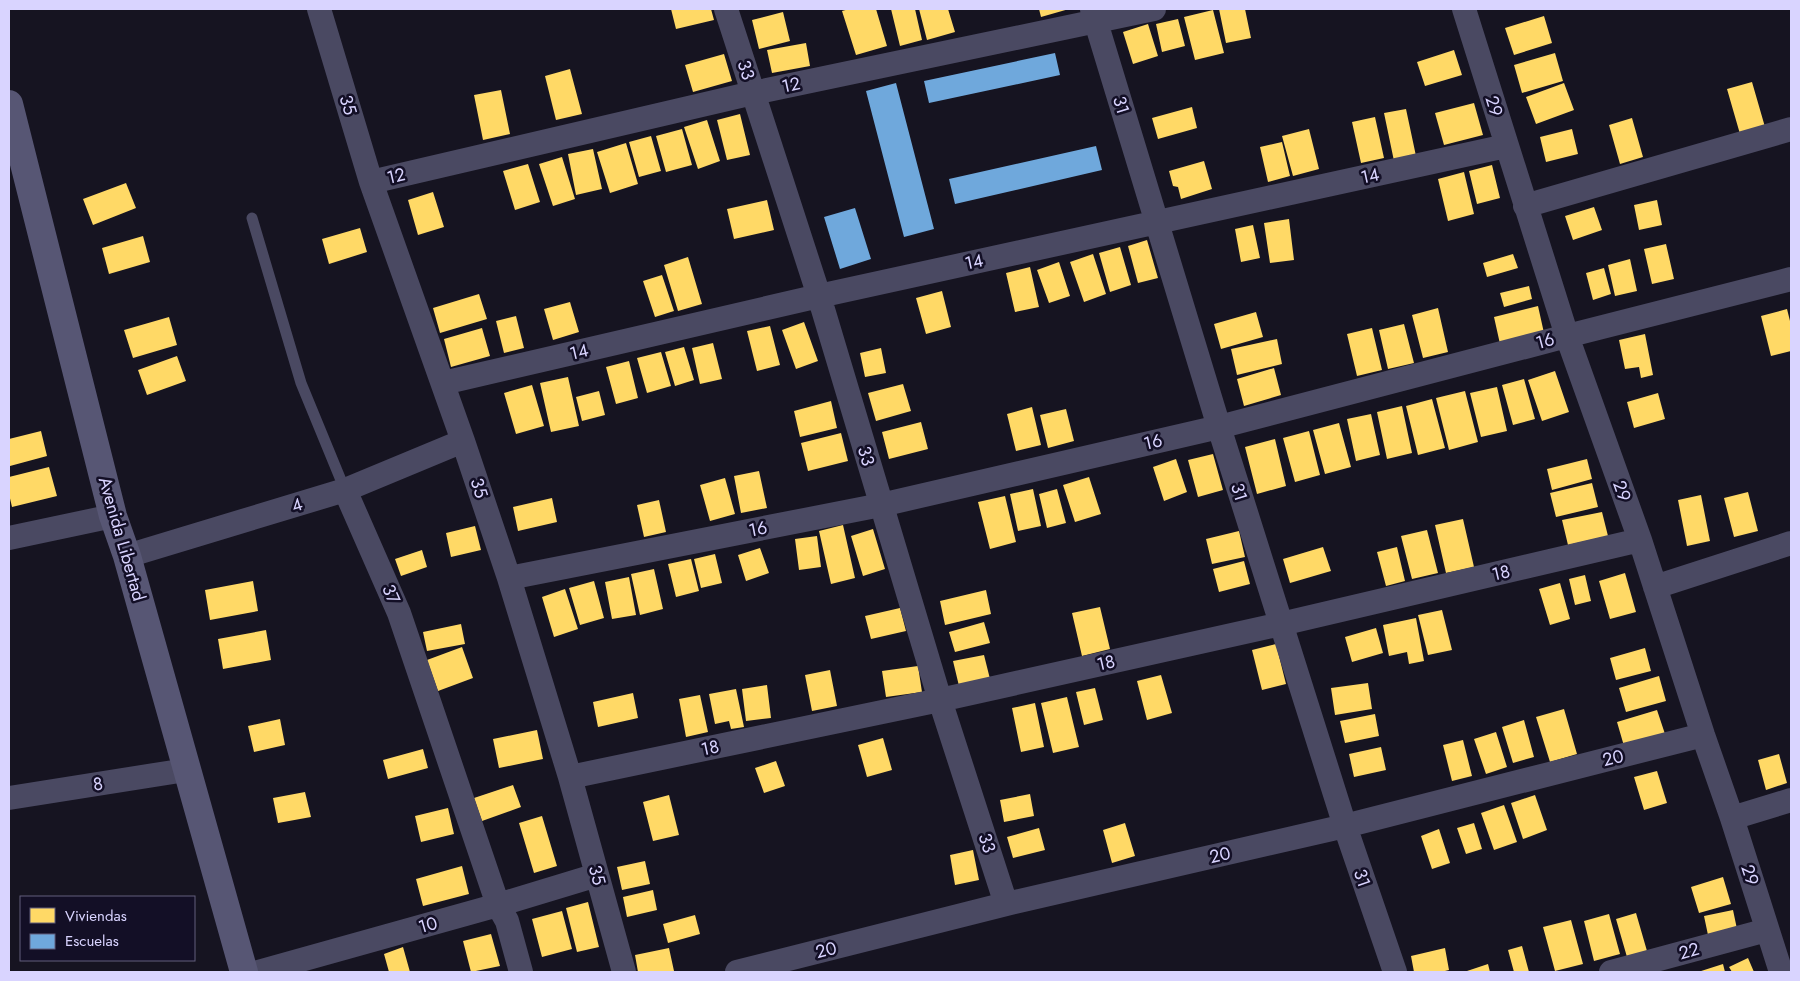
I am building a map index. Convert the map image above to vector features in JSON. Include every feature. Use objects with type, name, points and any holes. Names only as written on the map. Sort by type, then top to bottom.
[{"type":"main road","name":"Avenida Libertad","points":[[9,104],[113,516],[127,556],[244,972]]},
{"type":"street","name":"35","points":[[318,9],[371,182],[443,383],[509,578],[570,777],[624,972]]},
{"type":"street","name":"33","points":[[726,9],[819,296],[940,700],[1006,904]]},
{"type":"street","name":"12","points":[[371,182],[1094,15],[1154,9]]},
{"type":"street","name":"29","points":[[1464,9],[1567,336],[1640,540],[1732,818],[1780,972]]},
{"type":"street","name":"31","points":[[1094,15],[1156,223],[1344,826],[1396,972]]},
{"type":"street","points":[[1525,206],[1791,129]]},
{"type":"street","name":"14","points":[[443,383],[819,296],[1506,146]]},
{"type":"street","name":"16","points":[[509,578],[881,504],[1219,427],[1791,279]]},
{"type":"street","name":"4","points":[[127,556],[345,490],[463,441]]},
{"type":"street","name":"37","points":[[345,490],[400,613],[498,905],[507,921],[521,972]]},
{"type":"street","points":[[9,538],[113,516]]},
{"type":"street","name":"18","points":[[570,777],[940,700],[1281,624],[1640,540]]},
{"type":"street","points":[[1655,587],[1791,544]]},
{"type":"street","name":"20","points":[[737,972],[1006,904],[1344,826],[1703,735]]},
{"type":"street","name":"8","points":[[9,798],[186,770]]},
{"type":"street","points":[[1732,818],[1791,800]]},
{"type":"street","name":"10","points":[[258,972],[498,905],[597,875]]},
{"type":"street","name":"22","points":[[1611,972],[1767,930]]},
{"type":"lane","name":"37","points":[[252,218],[301,383],[345,490]]},
{"type":"building: Viviendas","points":[[671,9],[711,9],[714,20],[676,29]]},
{"type":"building: Viviendas","points":[[849,9],[876,9],[887,46],[856,55],[842,11]]},
{"type":"building: Viviendas","points":[[891,9],[915,9],[922,40],[900,46]]},
{"type":"building: Viviendas","points":[[919,9],[948,9],[955,32],[927,40]]},
{"type":"building: Viviendas","points":[[1039,9],[1069,9],[1041,17]]},
{"type":"building: Viviendas","points":[[1219,9],[1245,9],[1251,38],[1226,43]]},
{"type":"building: Viviendas","points":[[1213,10],[1224,53],[1195,60],[1184,17]]},
{"type":"building: Viviendas","points":[[783,12],[790,41],[759,49],[752,20]]},
{"type":"building: Viviendas","points":[[1544,16],[1552,43],[1514,55],[1505,28]]},
{"type":"building: Viviendas","points":[[1178,19],[1185,46],[1162,52],[1156,24]]},
{"type":"building: Viviendas","points":[[1148,24],[1158,56],[1133,64],[1123,32]]},
{"type":"building: Viviendas","points":[[806,43],[810,66],[772,73],[767,50]]},
{"type":"building: Viviendas","points":[[1454,50],[1462,75],[1425,86],[1417,62]]},
{"type":"building: Viviendas","points":[[1555,53],[1563,81],[1522,93],[1514,65]]},
{"type":"building: Viviendas","points":[[724,54],[732,81],[693,92],[685,65]]},
{"type":"building: Viviendas","points":[[570,69],[582,114],[556,120],[545,76]]},
{"type":"building: Viviendas","points":[[1752,82],[1765,127],[1740,134],[1727,89]]},
{"type":"building: Viviendas","points":[[1564,83],[1574,110],[1536,124],[1526,97]]},
{"type":"building: Viviendas","points":[[501,90],[510,134],[483,140],[474,95]]},
{"type":"building: Viviendas","points":[[1474,103],[1483,135],[1444,145],[1435,113]]},
{"type":"building: Viviendas","points":[[1192,107],[1197,128],[1158,139],[1152,118]]},
{"type":"building: Viviendas","points":[[1406,109],[1416,156],[1394,161],[1384,113]]},
{"type":"building: Viviendas","points":[[740,114],[750,155],[727,160],[717,120]]},
{"type":"building: Viviendas","points":[[1375,117],[1384,158],[1361,163],[1352,122]]},
{"type":"building: Viviendas","points":[[1632,118],[1643,157],[1620,164],[1609,125]]},
{"type":"building: Viviendas","points":[[707,120],[720,161],[698,169],[684,127]]},
{"type":"building: Viviendas","points":[[682,129],[692,165],[666,172],[656,136]]},
{"type":"building: Viviendas","points":[[1309,129],[1319,169],[1293,176],[1282,136]]},
{"type":"building: Viviendas","points":[[1572,129],[1578,154],[1546,162],[1540,137]]},
{"type":"building: Viviendas","points":[[651,136],[661,171],[639,177],[629,142]]},
{"type":"building: Viviendas","points":[[1282,142],[1290,176],[1268,182],[1260,147]]},
{"type":"building: Viviendas","points":[[626,143],[638,184],[610,193],[597,152]]},
{"type":"building: Viviendas","points":[[593,149],[602,189],[576,195],[568,154]]},
{"type":"building: Viviendas","points":[[562,157],[575,199],[553,206],[539,164]]},
{"type":"building: Viviendas","points":[[1204,161],[1212,189],[1181,199],[1178,187],[1173,186],[1169,171]]},
{"type":"building: Viviendas","points":[[528,164],[540,202],[515,210],[503,171]]},
{"type":"building: Viviendas","points":[[1492,165],[1500,198],[1477,204],[1469,171]]},
{"type":"building: Viviendas","points":[[1464,172],[1474,214],[1448,221],[1438,179]]},
{"type":"building: Viviendas","points":[[126,183],[136,208],[93,225],[83,199]]},
{"type":"building: Viviendas","points":[[433,192],[444,227],[418,235],[408,200]]},
{"type":"building: Viviendas","points":[[767,200],[774,230],[734,239],[727,209]]},
{"type":"building: Viviendas","points":[[1657,200],[1662,225],[1639,230],[1634,205]]},
{"type":"building: Viviendas","points":[[1594,207],[1602,230],[1573,240],[1565,216]]},
{"type":"building: Viviendas","points":[[1289,219],[1294,260],[1270,263],[1264,223]]},
{"type":"building: Viviendas","points":[[1253,225],[1260,258],[1241,262],[1235,229]]},
{"type":"building: Viviendas","points":[[360,228],[367,252],[329,264],[322,239]]},
{"type":"building: Viviendas","points":[[143,236],[150,262],[109,274],[102,248]]},
{"type":"building: Viviendas","points":[[1147,240],[1158,278],[1138,283],[1128,246]]},
{"type":"building: Viviendas","points":[[1666,244],[1674,279],[1652,284],[1644,249]]},
{"type":"building: Viviendas","points":[[1120,247],[1131,285],[1110,292],[1099,253]]},
{"type":"building: Viviendas","points":[[1093,254],[1106,294],[1084,302],[1070,262]]},
{"type":"building: Viviendas","points":[[1513,254],[1518,268],[1487,277],[1483,263]]},
{"type":"building: Viviendas","points":[[688,257],[702,304],[678,311],[664,265]]},
{"type":"building: Viviendas","points":[[1630,259],[1637,291],[1615,296],[1608,265]]},
{"type":"building: Viviendas","points":[[1059,262],[1070,296],[1049,303],[1037,270]]},
{"type":"building: Viviendas","points":[[1030,267],[1039,307],[1015,312],[1006,273]]},
{"type":"building: Viviendas","points":[[1604,268],[1611,294],[1593,300],[1586,273]]},
{"type":"building: Viviendas","points":[[662,275],[674,311],[655,317],[643,281]]},
{"type":"building: Viviendas","points":[[1529,286],[1532,299],[1504,307],[1500,293]]},
{"type":"building: Viviendas","points":[[942,291],[951,327],[926,334],[916,298]]},
{"type":"building: Viviendas","points":[[479,294],[487,319],[440,333],[433,308]]},
{"type":"building: Viviendas","points":[[570,302],[579,332],[553,340],[544,309]]},
{"type":"building: Viviendas","points":[[1538,306],[1544,333],[1500,344],[1494,317]]},
{"type":"building: Viviendas","points":[[1438,308],[1448,352],[1423,358],[1412,315]]},
{"type":"building: Viviendas","points":[[1787,309],[1791,325],[1791,351],[1771,356],[1761,316]]},
{"type":"building: Viviendas","points":[[1256,312],[1263,337],[1221,349],[1214,324]]},
{"type":"building: Viviendas","points":[[516,316],[524,348],[504,353],[496,321]]},
{"type":"building: Viviendas","points":[[169,317],[177,345],[133,358],[124,330]]},
{"type":"building: Viviendas","points":[[804,322],[818,361],[796,369],[782,330]]},
{"type":"building: Viviendas","points":[[1404,324],[1414,363],[1388,369],[1379,330]]},
{"type":"building: Viviendas","points":[[770,326],[780,365],[757,371],[747,331]]},
{"type":"building: Viviendas","points":[[482,328],[490,356],[451,367],[444,339]]},
{"type":"building: Viviendas","points":[[1372,328],[1382,370],[1357,376],[1347,334]]},
{"type":"building: Viviendas","points":[[1645,334],[1653,375],[1641,378],[1639,367],[1625,369],[1619,340]]},
{"type":"building: Viviendas","points":[[1277,339],[1282,364],[1237,375],[1231,349]]},
{"type":"building: Viviendas","points":[[713,343],[722,379],[700,384],[692,348]]},
{"type":"building: Viviendas","points":[[684,347],[694,380],[675,386],[665,352]]},
{"type":"building: Viviendas","points":[[881,348],[886,373],[865,377],[860,353]]},
{"type":"building: Viviendas","points":[[661,352],[671,386],[647,393],[637,358]]},
{"type":"building: Viviendas","points":[[177,356],[186,381],[147,395],[138,370]]},
{"type":"building: Viviendas","points":[[629,361],[638,398],[616,404],[606,367]]},
{"type":"building: Viviendas","points":[[1274,368],[1281,395],[1244,406],[1237,379]]},
{"type":"building: Viviendas","points":[[1555,371],[1569,412],[1542,421],[1528,380]]},
{"type":"building: Viviendas","points":[[568,377],[579,426],[551,432],[540,383]]},
{"type":"building: Viviendas","points":[[1524,379],[1535,419],[1513,425],[1502,385]]},
{"type":"building: Viviendas","points":[[903,384],[911,411],[876,421],[868,393]]},
{"type":"building: Viviendas","points":[[532,385],[544,426],[516,434],[504,393]]},
{"type":"building: Viviendas","points":[[1497,387],[1507,431],[1481,437],[1470,393]]},
{"type":"building: Viviendas","points":[[599,391],[605,415],[582,421],[576,397]]},
{"type":"building: Viviendas","points":[[1465,391],[1478,442],[1449,450],[1436,398]]},
{"type":"building: Viviendas","points":[[1658,393],[1665,419],[1634,428],[1627,402]]},
{"type":"building: Viviendas","points":[[1432,399],[1445,448],[1418,455],[1406,406]]},
{"type":"building: Viviendas","points":[[831,401],[837,428],[800,437],[794,411]]},
{"type":"building: Viviendas","points":[[1402,406],[1412,453],[1387,459],[1377,412]]},
{"type":"building: Viviendas","points":[[1032,407],[1041,445],[1016,451],[1007,414]]},
{"type":"building: Viviendas","points":[[1066,409],[1074,441],[1048,448],[1040,415]]},
{"type":"building: Viviendas","points":[[1371,414],[1380,455],[1356,461],[1347,419]]},
{"type":"building: Viviendas","points":[[921,422],[928,449],[889,459],[882,432]]},
{"type":"building: Viviendas","points":[[1339,423],[1351,467],[1325,474],[1313,430]]},
{"type":"building: Viviendas","points":[[41,431],[47,456],[10,466],[9,439]]},
{"type":"building: Viviendas","points":[[1309,431],[1320,475],[1295,482],[1283,438]]},
{"type":"building: Viviendas","points":[[841,433],[848,461],[808,471],[801,443]]},
{"type":"building: Viviendas","points":[[1275,439],[1286,486],[1257,494],[1245,447]]},
{"type":"building: Viviendas","points":[[1213,454],[1223,490],[1198,497],[1188,460]]},
{"type":"building: Viviendas","points":[[1176,459],[1187,492],[1164,501],[1153,467]]},
{"type":"building: Viviendas","points":[[1587,459],[1592,479],[1552,490],[1547,469]]},
{"type":"building: Viviendas","points":[[49,467],[57,496],[12,507],[9,494],[9,477]]},
{"type":"building: Viviendas","points":[[759,471],[767,508],[741,513],[734,476]]},
{"type":"building: Viviendas","points":[[1089,477],[1101,514],[1075,522],[1063,485]]},
{"type":"building: Viviendas","points":[[725,478],[735,514],[710,521],[700,485]]},
{"type":"building: Viviendas","points":[[1592,483],[1598,507],[1556,517],[1550,493]]},
{"type":"building: Viviendas","points":[[1033,489],[1041,526],[1018,531],[1010,494]]},
{"type":"building: Viviendas","points":[[1057,489],[1066,523],[1047,528],[1039,494]]},
{"type":"building: Viviendas","points":[[1748,492],[1758,531],[1734,537],[1724,498]]},
{"type":"building: Viviendas","points":[[1701,495],[1710,541],[1687,546],[1678,500]]},
{"type":"building: Viviendas","points":[[1005,496],[1016,542],[990,549],[978,502]]},
{"type":"building: Viviendas","points":[[552,498],[557,522],[518,531],[513,507]]},
{"type":"building: Viviendas","points":[[659,500],[666,532],[644,537],[637,505]]},
{"type":"building: Viviendas","points":[[1602,512],[1608,536],[1568,545],[1562,520]]},
{"type":"building: Viviendas","points":[[1463,519],[1474,567],[1446,573],[1435,525]]},
{"type":"building: Viviendas","points":[[843,525],[855,578],[831,584],[819,531]]},
{"type":"building: Viviendas","points":[[475,526],[481,550],[451,557],[446,533]]},
{"type":"building: Viviendas","points":[[873,529],[885,569],[863,576],[851,536]]},
{"type":"building: Viviendas","points":[[1427,530],[1438,573],[1412,579],[1401,536]]},
{"type":"building: Viviendas","points":[[1239,531],[1245,557],[1212,564],[1206,539]]},
{"type":"building: Viviendas","points":[[817,536],[821,567],[799,570],[795,539]]},
{"type":"building: Viviendas","points":[[1323,547],[1331,571],[1290,583],[1283,559]]},
{"type":"building: Viviendas","points":[[1397,547],[1405,581],[1386,586],[1377,552]]},
{"type":"building: Viviendas","points":[[760,548],[769,573],[746,581],[738,555]]},
{"type":"building: Viviendas","points":[[422,550],[427,567],[401,576],[395,559]]},
{"type":"building: Viviendas","points":[[715,554],[722,583],[701,588],[694,559]]},
{"type":"building: Viviendas","points":[[691,559],[699,591],[676,597],[668,564]]},
{"type":"building: Viviendas","points":[[1244,561],[1250,584],[1219,592],[1213,569]]},
{"type":"building: Viviendas","points":[[654,569],[663,609],[640,615],[631,574]]},
{"type":"building: Viviendas","points":[[1625,573],[1636,612],[1610,619],[1599,581]]},
{"type":"building: Viviendas","points":[[1585,575],[1591,601],[1575,605],[1569,579]]},
{"type":"building: Viviendas","points":[[629,577],[636,615],[612,619],[605,582]]},
{"type":"building: Viviendas","points":[[253,581],[258,611],[210,620],[205,590]]},
{"type":"building: Viviendas","points":[[594,581],[604,618],[580,625],[569,588]]},
{"type":"building: Viviendas","points":[[1560,583],[1570,619],[1550,625],[1539,589]]},
{"type":"building: Viviendas","points":[[565,589],[578,629],[554,637],[542,597]]},
{"type":"building: Viviendas","points":[[986,590],[991,614],[945,625],[940,601]]},
{"type":"building: Viviendas","points":[[1100,607],[1110,649],[1082,656],[1072,613]]},
{"type":"building: Viviendas","points":[[900,608],[906,631],[871,639],[865,616]]},
{"type":"building: Viviendas","points":[[1442,610],[1452,650],[1428,655],[1418,615]]},
{"type":"building: Viviendas","points":[[1416,618],[1424,661],[1409,664],[1407,652],[1389,656],[1383,625]]},
{"type":"building: Viviendas","points":[[984,622],[990,643],[955,652],[949,632]]},
{"type":"building: Viviendas","points":[[461,624],[465,644],[427,651],[423,632]]},
{"type":"building: Viviendas","points":[[1376,628],[1383,653],[1352,662],[1345,637]]},
{"type":"building: Viviendas","points":[[266,630],[271,660],[223,669],[218,639]]},
{"type":"building: Viviendas","points":[[1276,644],[1286,684],[1262,690],[1252,650]]},
{"type":"building: Viviendas","points":[[462,647],[473,678],[438,691],[427,660]]},
{"type":"building: Viviendas","points":[[1645,648],[1651,671],[1616,680],[1610,658]]},
{"type":"building: Viviendas","points":[[984,655],[990,679],[959,686],[953,661]]},
{"type":"building: Viviendas","points":[[918,666],[922,692],[886,697],[882,671]]},
{"type":"building: Viviendas","points":[[830,670],[837,706],[812,711],[805,675]]},
{"type":"building: Viviendas","points":[[1161,675],[1172,713],[1147,720],[1137,681]]},
{"type":"building: Viviendas","points":[[1659,676],[1666,701],[1626,712],[1619,688]]},
{"type":"building: Viviendas","points":[[1368,683],[1372,709],[1335,715],[1331,688]]},
{"type":"building: Viviendas","points":[[767,685],[771,718],[746,721],[742,689]]},
{"type":"building: Viviendas","points":[[1095,688],[1103,720],[1084,725],[1076,692]]},
{"type":"building: Viviendas","points":[[736,689],[744,727],[731,729],[729,721],[715,724],[709,694]]},
{"type":"building: Viviendas","points":[[633,693],[638,718],[598,727],[593,702]]},
{"type":"building: Viviendas","points":[[700,695],[708,732],[686,737],[679,699]]},
{"type":"building: Viviendas","points":[[1067,697],[1079,747],[1053,753],[1041,703]]},
{"type":"building: Viviendas","points":[[1035,703],[1044,747],[1021,752],[1012,708]]},
{"type":"building: Viviendas","points":[[1564,709],[1577,754],[1550,762],[1536,717]]},
{"type":"building: Viviendas","points":[[1657,710],[1665,734],[1624,746],[1617,722]]},
{"type":"building: Viviendas","points":[[1375,714],[1379,736],[1345,743],[1340,721]]},
{"type":"building: Viviendas","points":[[280,719],[285,745],[254,752],[248,726]]},
{"type":"building: Viviendas","points":[[1524,720],[1534,757],[1513,763],[1502,727]]},
{"type":"building: Viviendas","points":[[537,730],[543,759],[499,768],[493,739]]},
{"type":"building: Viviendas","points":[[1496,732],[1507,767],[1486,774],[1474,739]]},
{"type":"building: Viviendas","points":[[883,738],[892,770],[867,777],[858,745]]},
{"type":"building: Viviendas","points":[[1463,740],[1472,776],[1452,781],[1443,745]]},
{"type":"building: Viviendas","points":[[1381,747],[1386,770],[1354,777],[1349,754]]},
{"type":"building: Viviendas","points":[[423,749],[428,768],[388,779],[383,760]]},
{"type":"building: Viviendas","points":[[1779,754],[1787,783],[1766,790],[1758,760]]},
{"type":"building: Viviendas","points":[[776,761],[785,786],[764,793],[755,768]]},
{"type":"building: Viviendas","points":[[1657,771],[1667,803],[1644,810],[1634,777]]},
{"type":"building: Viviendas","points":[[513,785],[521,807],[482,821],[474,798]]},
{"type":"building: Viviendas","points":[[305,792],[311,817],[278,823],[273,798]]},
{"type":"building: Viviendas","points":[[1030,794],[1034,816],[1004,822],[1000,800]]},
{"type":"building: Viviendas","points":[[669,795],[679,835],[653,841],[643,802]]},
{"type":"building: Viviendas","points":[[1535,795],[1547,830],[1523,839],[1511,803]]},
{"type":"building: Viviendas","points":[[1504,805],[1517,842],[1494,850],[1481,813]]},
{"type":"building: Viviendas","points":[[448,808],[454,834],[421,842],[415,816]]},
{"type":"building: Viviendas","points":[[542,816],[557,866],[534,873],[519,823]]},
{"type":"building: Viviendas","points":[[1125,823],[1135,856],[1112,863],[1103,830]]},
{"type":"building: Viviendas","points":[[1474,823],[1482,849],[1466,854],[1457,828]]},
{"type":"building: Viviendas","points":[[1039,828],[1045,850],[1013,858],[1007,837]]},
{"type":"building: Viviendas","points":[[1439,829],[1450,863],[1432,869],[1421,836]]},
{"type":"building: Viviendas","points":[[973,850],[979,880],[955,885],[950,855]]},
{"type":"building: Viviendas","points":[[645,861],[650,884],[622,890],[617,867]]},
{"type":"building: Viviendas","points":[[462,866],[469,894],[423,906],[416,879]]},
{"type":"building: Viviendas","points":[[1723,877],[1731,904],[1699,913],[1691,887]]},
{"type":"building: Viviendas","points":[[653,890],[657,910],[627,917],[623,897]]},
{"type":"building: Viviendas","points":[[588,902],[599,947],[577,952],[566,908]]},
{"type":"building: Viviendas","points":[[1733,910],[1737,929],[1708,935],[1704,916]]},
{"type":"building: Viviendas","points":[[562,911],[572,949],[542,957],[532,919]]},
{"type":"building: Viviendas","points":[[1636,913],[1647,951],[1627,957],[1616,919]]},
{"type":"building: Viviendas","points":[[1609,914],[1620,954],[1594,961],[1584,921]]},
{"type":"building: Viviendas","points":[[695,915],[700,934],[668,943],[663,924]]},
{"type":"building: Viviendas","points":[[1571,920],[1583,964],[1555,971],[1543,927]]},
{"type":"building: Viviendas","points":[[491,934],[500,966],[471,972],[463,941]]},
{"type":"building: Viviendas","points":[[1522,946],[1529,972],[1514,972],[1508,950]]},
{"type":"building: Viviendas","points":[[403,947],[410,972],[389,972],[384,954]]},
{"type":"building: Viviendas","points":[[669,948],[674,971],[638,972],[635,955]]},
{"type":"building: Viviendas","points":[[1445,948],[1449,970],[1441,972],[1414,972],[1411,956]]},
{"type":"building: Viviendas","points":[[1748,958],[1754,972],[1732,972],[1729,967]]},
{"type":"building: Viviendas","points":[[1488,964],[1490,972],[1464,972]]},
{"type":"building: Viviendas","points":[[1723,964],[1725,972],[1698,972]]},
{"type":"building: Escuelas","points":[[1055,53],[1060,75],[929,103],[924,81]]},
{"type":"building: Escuelas","points":[[896,83],[934,229],[904,237],[866,91]]},
{"type":"building: Escuelas","points":[[1096,146],[1102,170],[955,204],[949,179]]},
{"type":"building: Escuelas","points":[[855,208],[871,259],[840,269],[824,217]]}]
